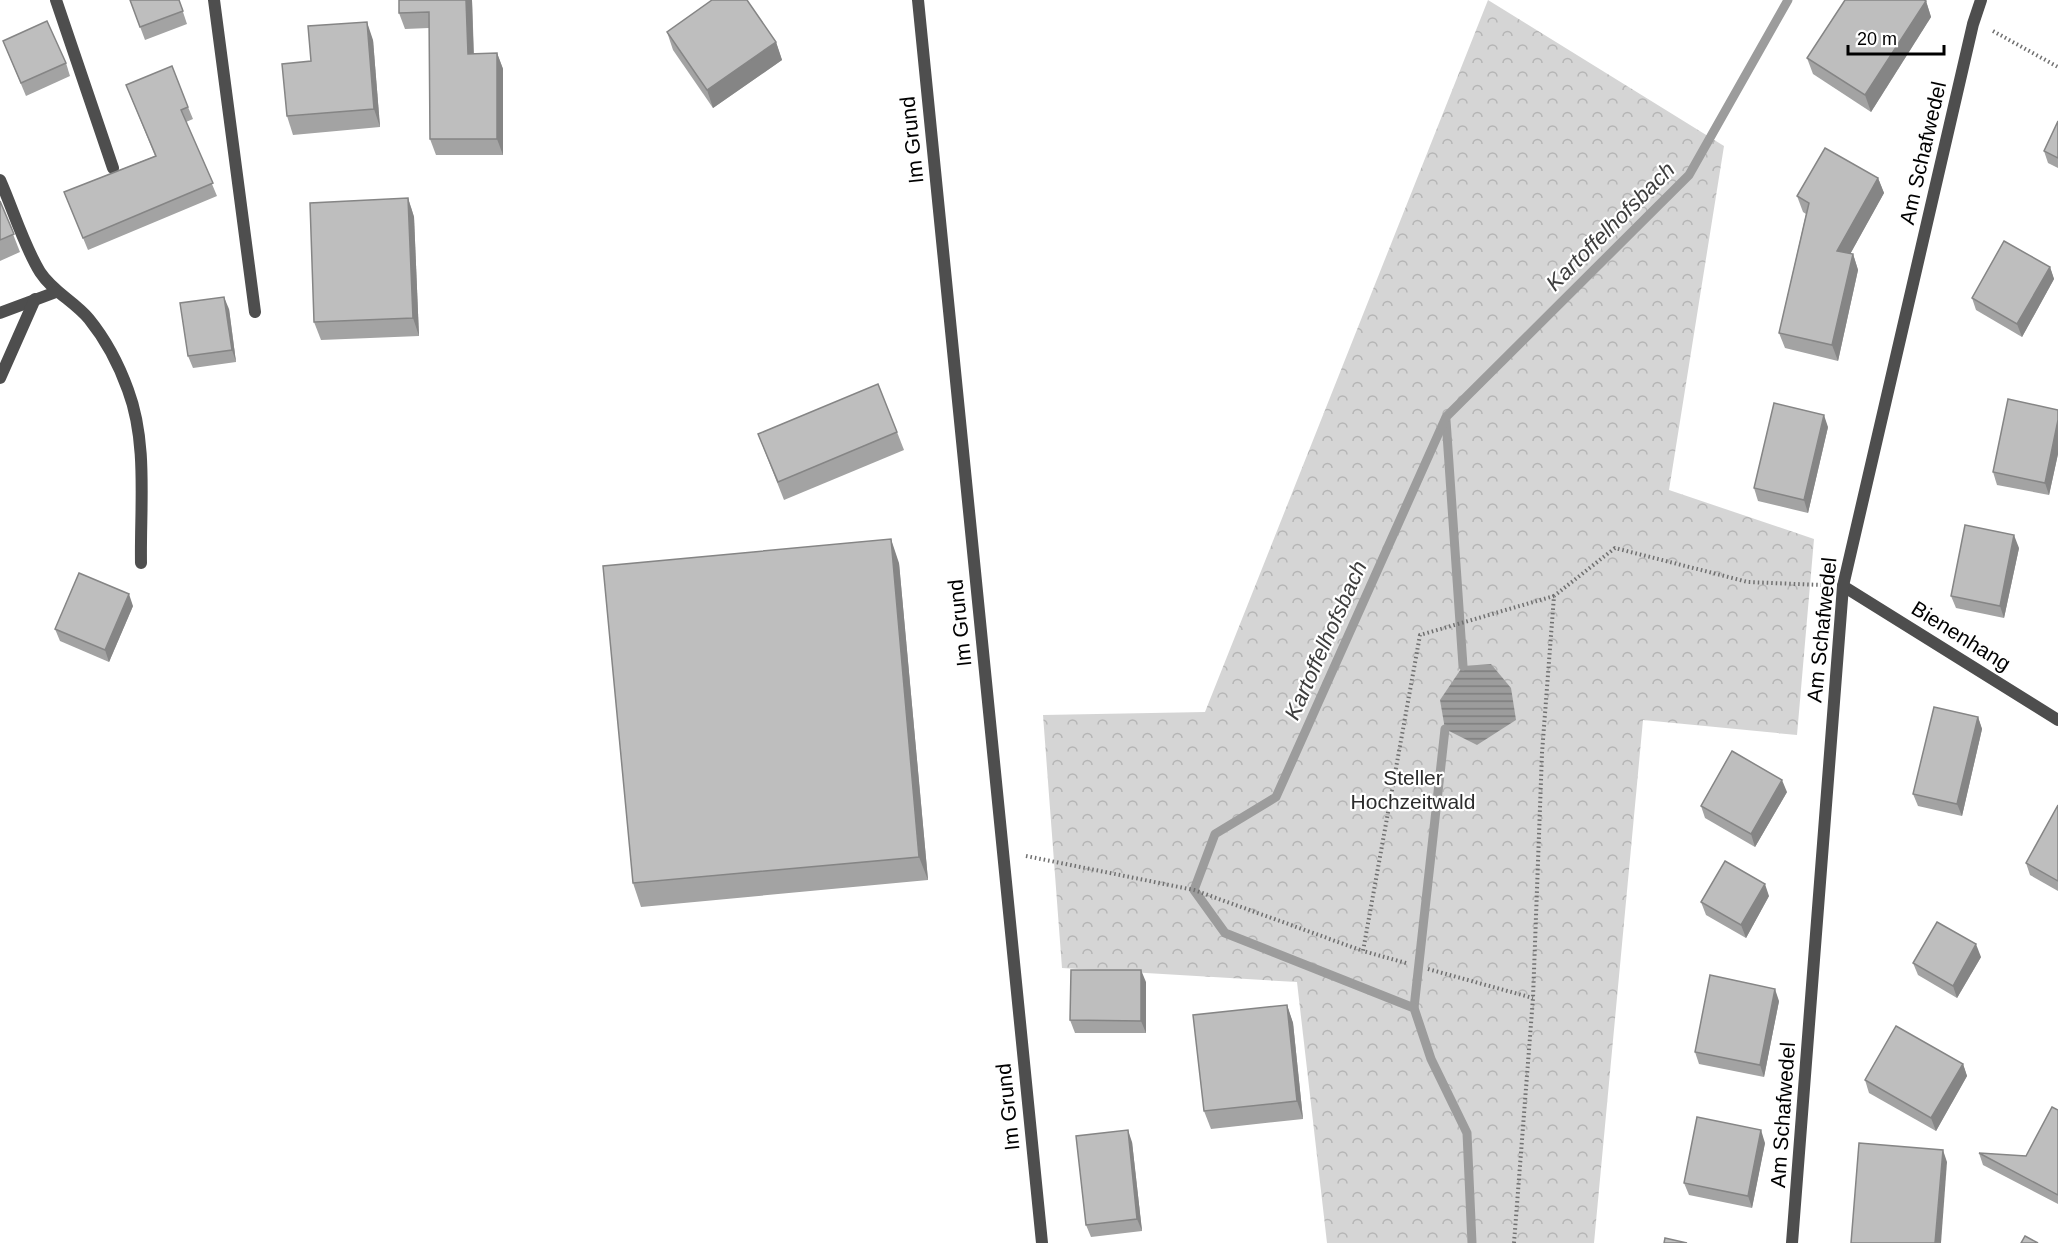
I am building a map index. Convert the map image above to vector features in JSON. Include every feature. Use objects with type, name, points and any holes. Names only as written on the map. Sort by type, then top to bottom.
[{"type":"street","points":[[56,0],[113,168]]},
{"type":"street","points":[[214,0],[255,312]]},
{"type":"street","name":"Im Grund","points":[[918,0],[1042,1243]]},
{"type":"street","name":"Am Schafwedel","points":[[1792,1243],[1843,586],[1973,24],[1981,0]]},
{"type":"street","points":[[0,180],[40,271],[56,292],[88,319],[113,355],[129,391],[136,417],[140,461],[141,562]]},
{"type":"street","points":[[0,313],[56,292]]},
{"type":"street","points":[[0,378],[35,299]]},
{"type":"street","name":"Bienenhang","points":[[1843,586],[2058,720]]},
{"type":"path","points":[[1973,24],[1994,31],[2058,67]]},
{"type":"path","points":[[1362,951],[1420,635],[1554,596],[1615,548],[1748,582],[1843,586]]},
{"type":"path","points":[[1514,1243],[1533,998],[1542,753],[1554,596]]},
{"type":"path","points":[[1003,851],[1194,890],[1362,951],[1406,963]]},
{"type":"path","points":[[1428,969],[1533,998]]},
{"type":"green space","name":"Steller Hochzeitwald","points":[[1488,0],[1724,146],[1669,490],[1814,539],[1797,735],[1643,720],[1594,1243],[1327,1243],[1297,982],[1062,968],[1043,715],[1205,712]]},
{"type":"shaded area","points":[[1491,664],[1511,688],[1516,720],[1477,745],[1445,729],[1440,700],[1463,666]]},
{"type":"building","points":[[130,0],[179,0],[183,11],[140,27]]},
{"type":"building","points":[[399,0],[466,0],[468,54],[497,53],[497,139],[430,139],[429,12],[399,13]]},
{"type":"building","points":[[712,0],[747,0],[776,42],[707,90],[667,32]]},
{"type":"building","points":[[1845,0],[1926,1],[1865,95],[1807,58]]},
{"type":"building","points":[[47,21],[66,63],[21,83],[3,41]]},
{"type":"building","points":[[367,22],[374,109],[287,116],[282,64],[311,61],[308,26]]},
{"type":"building","points":[[172,66],[188,107],[181,110],[213,183],[83,238],[64,192],[156,156],[126,85]]},
{"type":"building","points":[[2058,121],[2058,158],[2044,151]]},
{"type":"building","points":[[1825,148],[1878,178],[1837,251],[1853,254],[1832,345],[1779,333],[1809,203],[1797,196]]},
{"type":"building","points":[[408,198],[413,318],[314,322],[310,203]]},
{"type":"building","points":[[0,201],[14,234],[0,240]]},
{"type":"building","points":[[2004,241],[2050,267],[2017,324],[1972,298]]},
{"type":"building","points":[[224,297],[232,350],[188,356],[180,303]]},
{"type":"building","points":[[878,384],[897,432],[778,482],[758,434]]},
{"type":"building","points":[[2008,399],[2058,410],[2045,483],[1993,472]]},
{"type":"building","points":[[1774,403],[1824,415],[1804,500],[1754,488]]},
{"type":"building","points":[[1965,525],[2014,535],[2000,606],[1951,596]]},
{"type":"building","points":[[891,539],[919,857],[633,883],[603,566]]},
{"type":"building","points":[[79,573],[129,594],[105,650],[55,629]]},
{"type":"building","points":[[1934,707],[1978,717],[1957,804],[1913,794]]},
{"type":"building","points":[[1732,751],[1782,780],[1751,834],[1701,806]]},
{"type":"building","points":[[2058,805],[2058,881],[2026,863]]},
{"type":"building","points":[[1725,861],[1765,884],[1741,925],[1701,902]]},
{"type":"building","points":[[1937,922],[1976,944],[1953,986],[1913,963]]},
{"type":"building","points":[[1071,970],[1141,970],[1141,1021],[1070,1020]]},
{"type":"building","points":[[1710,975],[1775,989],[1760,1065],[1695,1052]]},
{"type":"building","points":[[1287,1005],[1297,1101],[1204,1111],[1193,1015]]},
{"type":"building","points":[[1896,1026],[1963,1064],[1931,1118],[1865,1080]]},
{"type":"building","points":[[2052,1107],[2058,1110],[2058,1195],[1979,1153],[2026,1156]]},
{"type":"building","points":[[1697,1117],[1761,1130],[1748,1196],[1684,1183]]},
{"type":"building","points":[[1128,1130],[1137,1219],[1086,1225],[1076,1136]]},
{"type":"building","points":[[1859,1143],[1943,1150],[1935,1243],[1851,1243]]},
{"type":"building","points":[[2025,1236],[2038,1243],[2021,1243]]},
{"type":"building","points":[[1665,1238],[1687,1243],[1664,1243]]},
{"type":"waterway","name":"Kartoffelhofsbach","points":[[1472,1243],[1467,1133],[1431,1059],[1414,1008],[1225,933],[1194,890],[1215,834],[1276,797],[1446,417],[1689,175],[1788,0]]},
{"type":"waterway","points":[[1446,420],[1463,666]]},
{"type":"waterway","points":[[1414,1008],[1445,729]]}]
